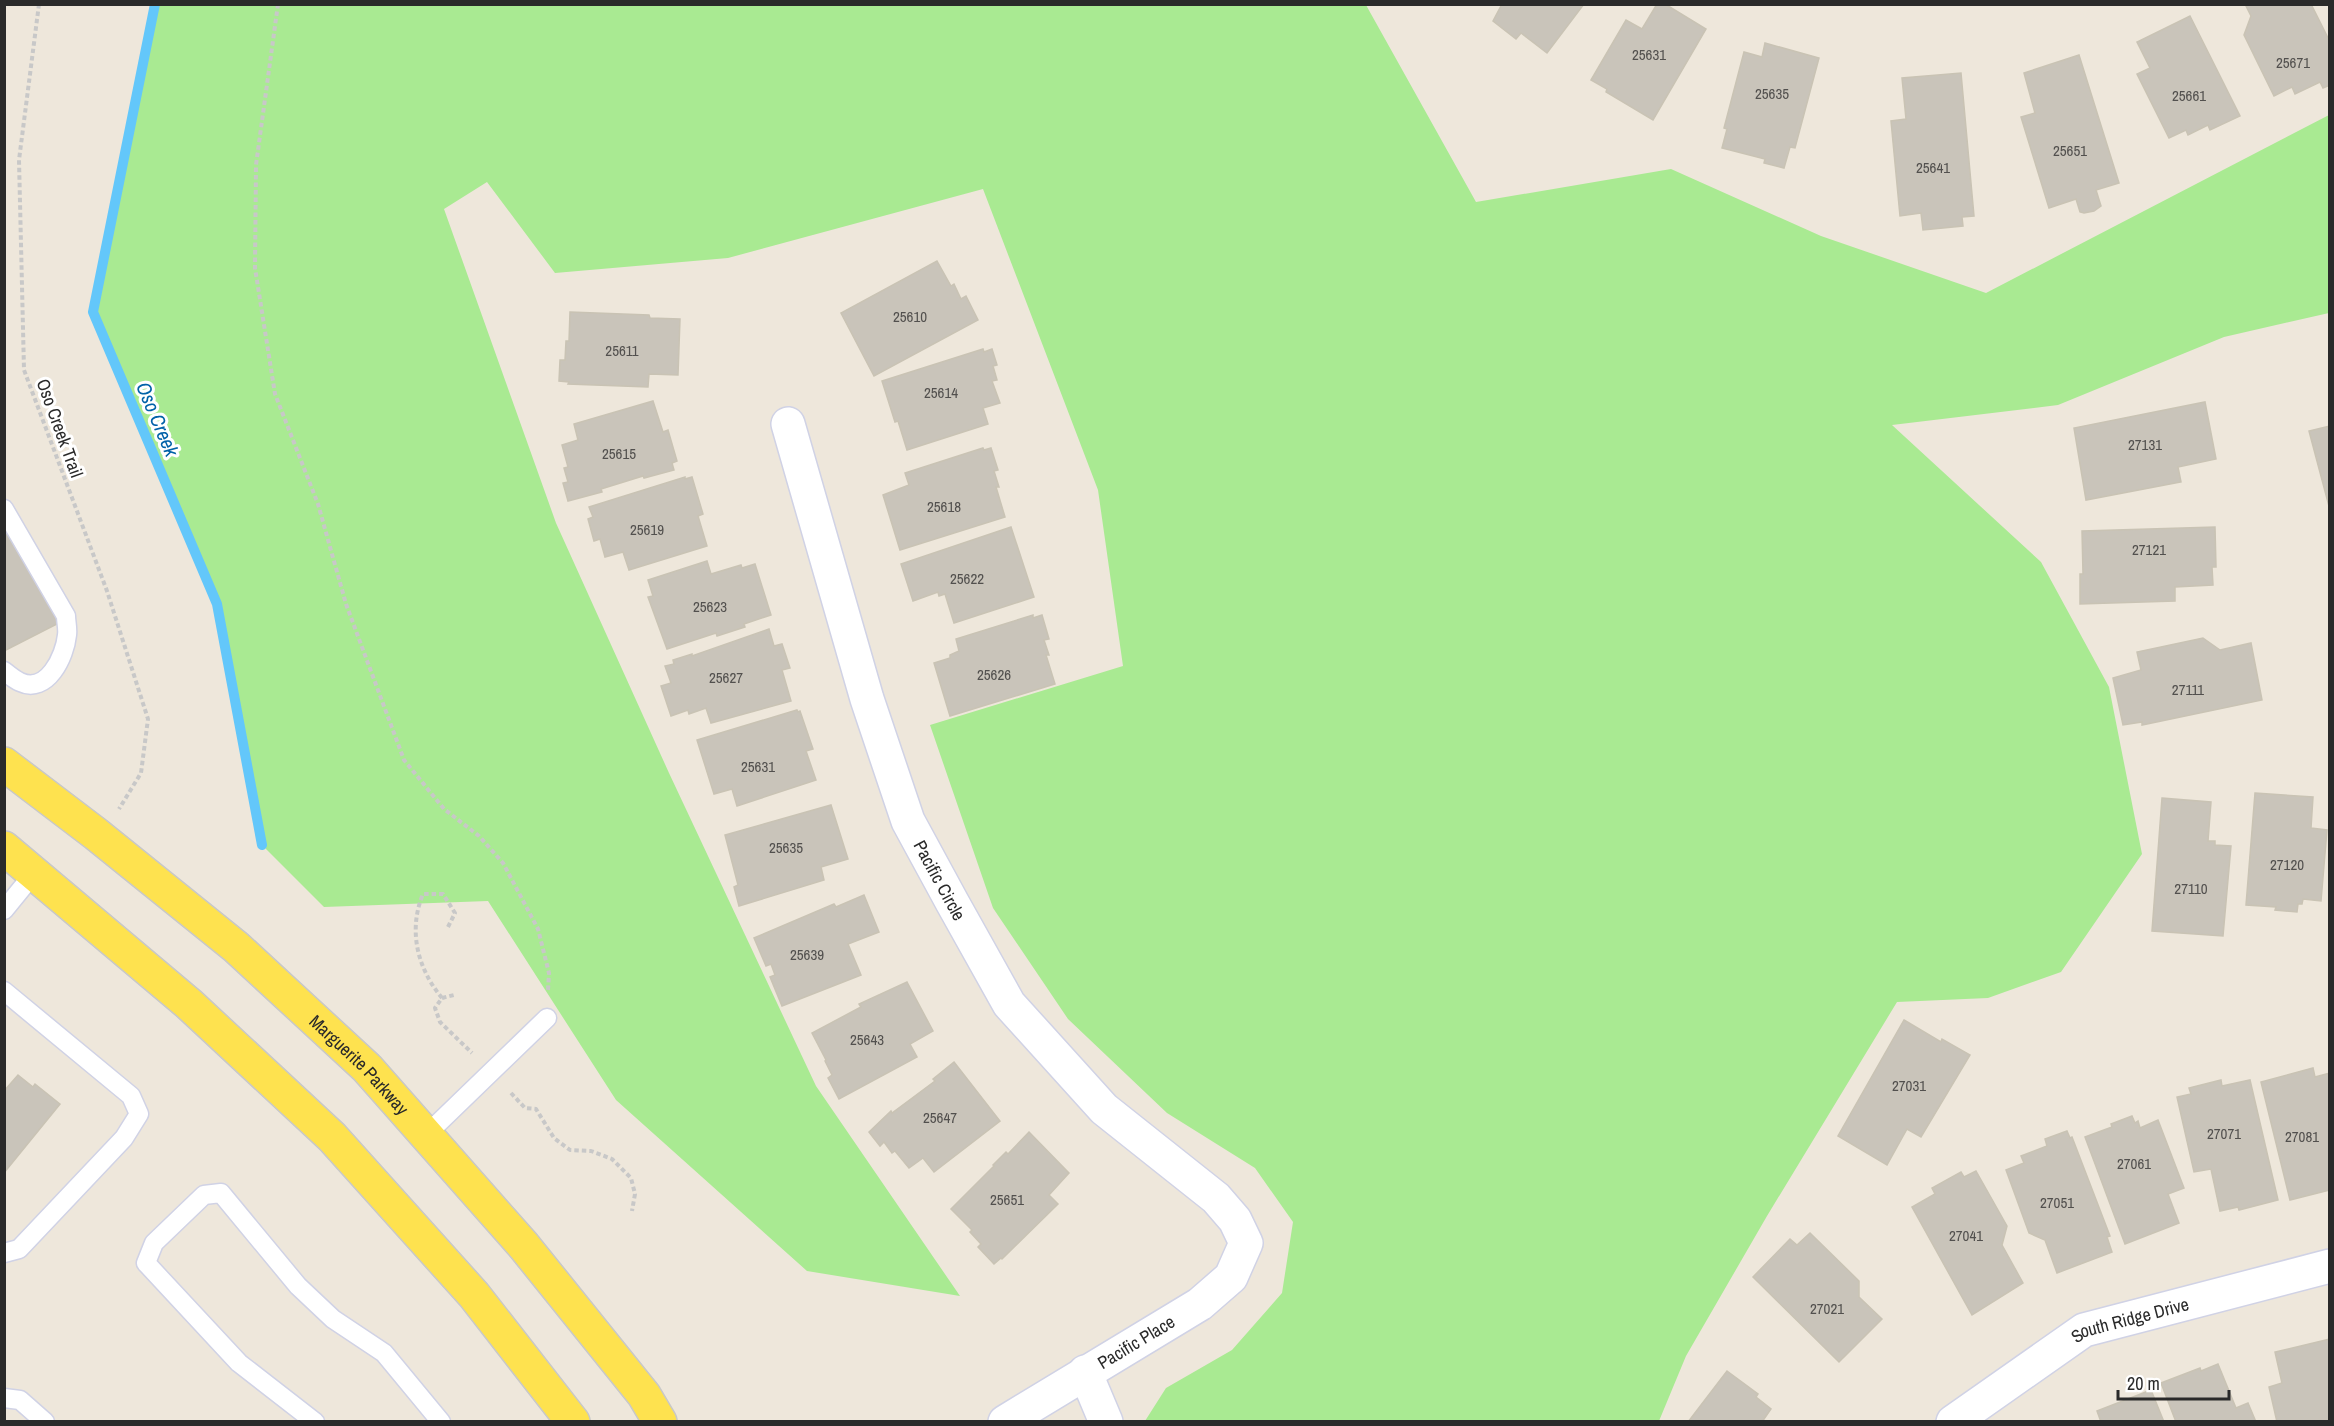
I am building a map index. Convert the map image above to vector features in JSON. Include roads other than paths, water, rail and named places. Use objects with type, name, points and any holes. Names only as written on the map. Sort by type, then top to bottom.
[{"type":"main road","name":"Marguerite Parkway","points":[[4,764],[96,834],[236,947],[367,1068],[524,1246],[644,1395],[660,1422]]},
{"type":"main road","points":[[4,848],[36,872],[189,1004],[332,1137],[474,1295],[573,1422]]},
{"type":"street","name":"Pacific Circle","points":[[788,424],[867,699],[908,821],[963,923],[1009,1004],[1104,1109],[1216,1198],[1235,1220],[1246,1243]]},
{"type":"street","name":"Pacific Place","points":[[1005,1422],[1084,1372],[1200,1304],[1231,1277],[1246,1243]]},
{"type":"street","name":"South Ridge Drive","points":[[1953,1422],[2084,1330],[2330,1266]]},
{"type":"street","points":[[1084,1372],[1106,1422]]},
{"type":"lane","points":[[4,509],[66,616],[68,634],[63,652],[51,676],[36,684],[22,684],[4,671]]},
{"type":"lane","points":[[4,910],[36,872]]},
{"type":"lane","points":[[4,991],[120,1085],[131,1096],[139,1114],[124,1138],[19,1250],[4,1253]]},
{"type":"lane","points":[[427,1134],[547,1018]]},
{"type":"lane","points":[[315,1422],[239,1363],[146,1263],[154,1243],[204,1195],[221,1193],[298,1286],[333,1319],[384,1353],[441,1422]]},
{"type":"lane","points":[[4,1398],[20,1400],[45,1422]]},
{"type":"waterway","name":"Oso Creek","points":[[155,4],[93,312],[217,604],[262,845]]}]
